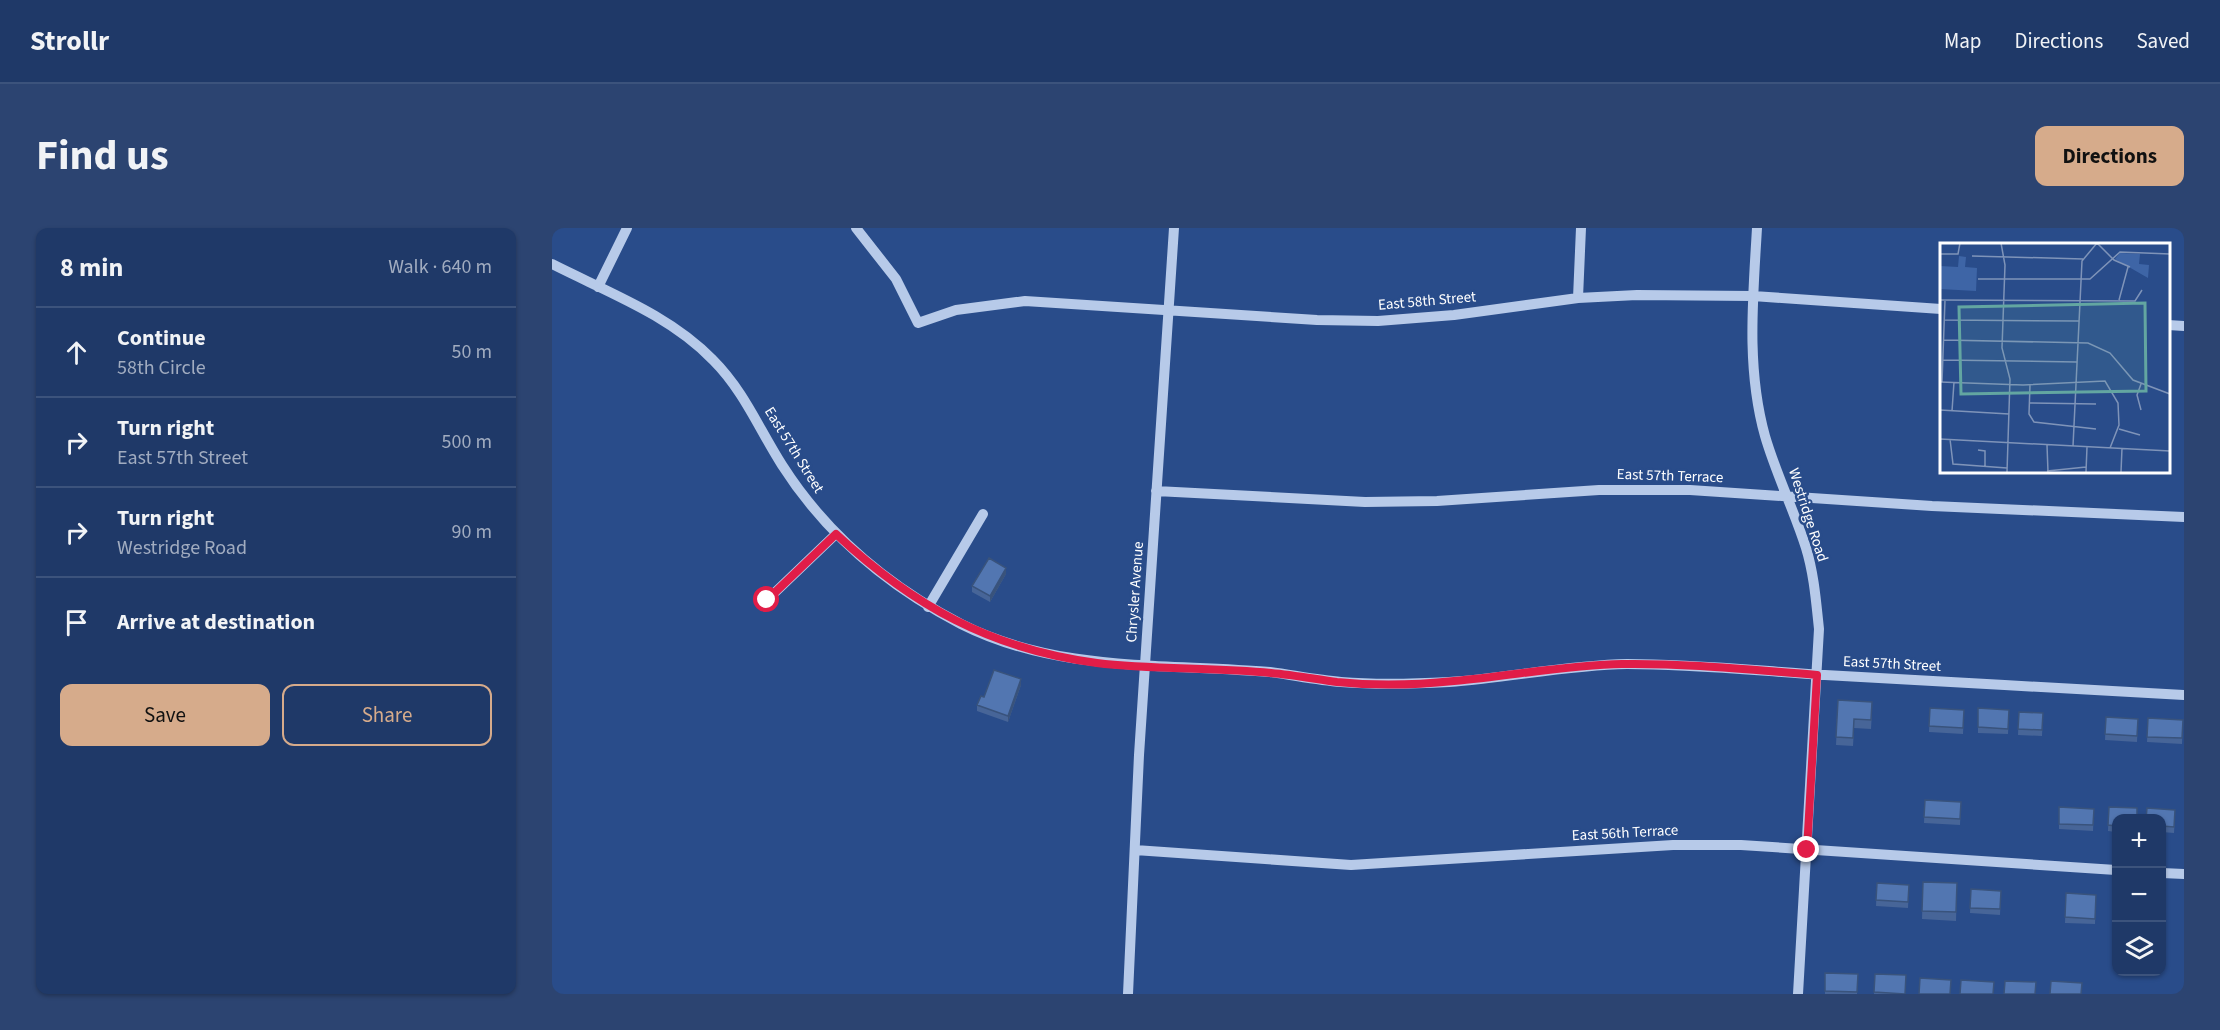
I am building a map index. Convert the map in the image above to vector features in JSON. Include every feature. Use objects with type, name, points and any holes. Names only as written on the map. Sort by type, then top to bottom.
[{"type":"street","points":[[552,264],[598,287],[627,228]]},
{"type":"street","name":"East 58th Street","points":[[856,228],[897,279],[918,322],[956,310],[1025,301],[1317,320],[1378,321],[1454,315],[1578,298],[1637,295],[1753,296],[1940,309]]},
{"type":"street","name":"Chrysler Avenue","points":[[1128,994],[1145,666],[1174,228]]},
{"type":"street","points":[[1578,298],[1581,228]]},
{"type":"street","name":"Westridge Road","points":[[1757,228],[1752,350],[1756,394],[1766,437],[1806,548],[1815,588],[1819,629],[1798,994]]},
{"type":"street","name":"East 57th Street","points":[[598,287],[671,326],[711,358],[744,398],[781,464],[807,501],[836,534],[869,564],[928,607],[968,627],[1010,644],[1054,656],[1098,663],[1270,672],[1339,682],[1396,684],[1454,681],[1556,668],[1622,664],[1687,665],[1817,675],[2184,695]]},
{"type":"street","points":[[2169,325],[2184,326]]},
{"type":"street","name":"East 57th Terrace","points":[[1156,491],[1365,502],[1437,501],[1599,490],[1690,490],[1943,506],[2184,517]]},
{"type":"street","points":[[928,607],[983,514]]},
{"type":"street","points":[[767,600],[836,534]]},
{"type":"street","name":"East 56th Terrace","points":[[1135,850],[1351,865],[1673,845],[1741,845],[2112,870]]},
{"type":"street","points":[[2166,873],[2184,874]]},
{"type":"building","points":[[989,558],[1006,568],[990,596],[972,586]]},
{"type":"building","points":[[994,670],[1021,679],[1008,716],[977,705],[981,696],[984,697]]},
{"type":"building","points":[[1838,700],[1872,702],[1871,720],[1854,719],[1853,738],[1836,737]]},
{"type":"building","points":[[1930,708],[1964,710],[1963,728],[1929,726]]},
{"type":"building","points":[[1978,708],[2009,710],[2008,729],[1978,727]]},
{"type":"building","points":[[2019,712],[2043,713],[2042,730],[2018,729]]},
{"type":"building","points":[[2106,717],[2138,719],[2137,736],[2105,734]]},
{"type":"building","points":[[2148,718],[2183,720],[2182,738],[2147,737]]},
{"type":"building","points":[[1925,800],[1961,802],[1960,819],[1924,817]]},
{"type":"building","points":[[2059,807],[2094,809],[2093,825],[2059,824]]},
{"type":"building","points":[[2109,807],[2137,808],[2137,814],[2112,814],[2112,826],[2108,825]]},
{"type":"building","points":[[2147,808],[2175,810],[2174,827],[2166,826],[2166,814],[2146,814]]},
{"type":"building","points":[[1923,882],[1957,883],[1956,912],[1922,911]]},
{"type":"building","points":[[1877,883],[1909,885],[1908,902],[1876,900]]},
{"type":"building","points":[[1971,889],[2001,891],[2000,909],[1970,908]]},
{"type":"building","points":[[2066,893],[2096,895],[2095,919],[2065,917]]},
{"type":"building","points":[[1825,973],[1858,974],[1857,992],[1825,991]]},
{"type":"building","points":[[1875,974],[1906,975],[1905,994],[1874,992]]},
{"type":"building","points":[[1920,978],[1951,980],[1950,994],[1919,994]]},
{"type":"building","points":[[1961,980],[1994,982],[1993,994],[1960,994]]},
{"type":"building","points":[[2005,981],[2036,982],[2035,994],[2004,994]]},
{"type":"building","points":[[2051,981],[2082,983],[2081,994],[2050,994]]},
{"type":"route","points":[[767,600],[836,534],[905,592],[928,607],[968,627],[1010,644],[1054,656],[1098,663],[1270,672],[1339,682],[1396,684],[1454,681],[1556,668],[1622,664],[1687,665],[1817,675],[1807,850]]}]
